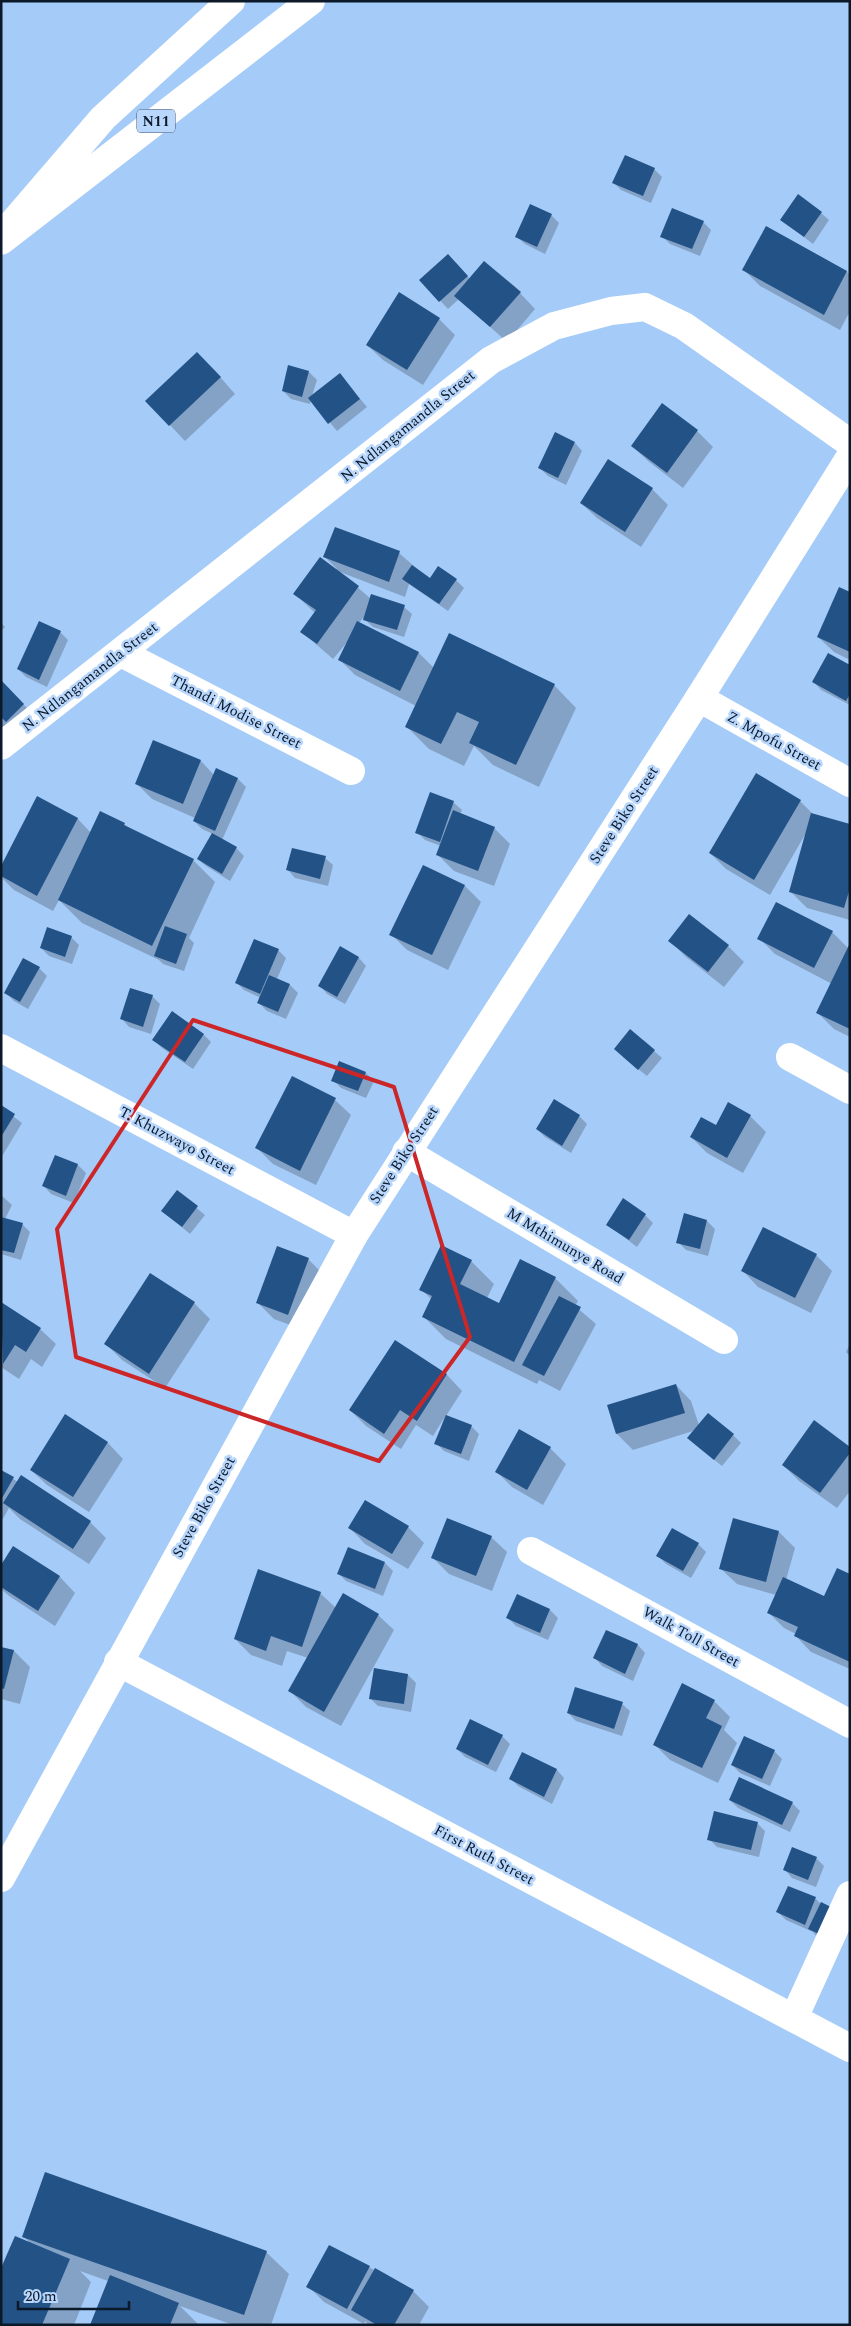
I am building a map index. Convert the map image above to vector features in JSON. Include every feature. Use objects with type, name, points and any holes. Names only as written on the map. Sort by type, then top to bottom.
[{"type":"main road","points":[[1,236],[103,118],[231,1]]},
{"type":"main road","name":"N11","points":[[1,241],[311,1]]},
{"type":"main road","name":"N. Ndlangamandla Street","points":[[1,746],[491,360],[554,326],[611,311],[644,307],[684,326],[850,443]]},
{"type":"main road","name":"Steve Biko Street","points":[[1,1878],[354,1234],[699,698],[850,457]]},
{"type":"main road","name":"Thandi Modise Street","points":[[121,653],[351,771]]},
{"type":"main road","name":"Z. Mpofu Street","points":[[699,698],[850,783]]},
{"type":"main road","name":"T. Khuzwayo Street","points":[[1,1048],[354,1234]]},
{"type":"main road","points":[[790,1057],[850,1090]]},
{"type":"main road","name":"M Mthimunye Road","points":[[406,1152],[724,1340]]},
{"type":"main road","name":"Walk Toll Street","points":[[531,1551],[850,1724]]},
{"type":"main road","name":"First Ruth Street","points":[[118,1662],[850,2048]]},
{"type":"main road","points":[[794,2018],[850,1895]]},
{"type":"highlighted area","points":[[193,1020],[394,1087],[470,1337],[379,1461],[76,1357],[57,1229]]},
{"type":"building","points":[[625,155],[655,168],[643,196],[612,183]]},
{"type":"building","points":[[798,194],[822,212],[804,237],[780,220]]},
{"type":"building","points":[[530,204],[552,214],[537,247],[515,237]]},
{"type":"building","points":[[672,208],[704,221],[692,249],[660,237]]},
{"type":"building","points":[[766,226],[847,271],[824,315],[742,270]]},
{"type":"building","points":[[448,254],[468,276],[439,302],[419,280]]},
{"type":"building","points":[[484,261],[521,292],[490,327],[454,296]]},
{"type":"building","points":[[399,292],[440,318],[407,370],[366,345]]},
{"type":"building","points":[[197,352],[221,377],[169,426],[145,401]]},
{"type":"building","points":[[288,365],[309,371],[302,397],[282,391]]},
{"type":"building","points":[[340,373],[360,399],[328,424],[308,398]]},
{"type":"building","points":[[662,403],[698,430],[667,473],[631,446]]},
{"type":"building","points":[[555,432],[575,442],[558,478],[538,468]]},
{"type":"building","points":[[608,459],[653,488],[625,532],[580,503]]},
{"type":"building","points":[[335,527],[400,551],[389,582],[323,557]]},
{"type":"building","points":[[320,557],[359,586],[317,644],[300,632],[316,610],[293,594]]},
{"type":"building","points":[[412,565],[430,578],[438,566],[457,579],[439,604],[402,579]]},
{"type":"building","points":[[839,587],[850,592],[850,652],[817,637]]},
{"type":"building","points":[[371,594],[405,605],[397,630],[363,620]]},
{"type":"building","points":[[39,621],[61,631],[39,680],[17,669]]},
{"type":"building","points":[[357,621],[419,652],[400,691],[338,660]]},
{"type":"building","points":[[449,633],[555,684],[516,765],[469,743],[479,722],[457,712],[441,744],[405,727]]},
{"type":"building","points":[[828,653],[850,665],[850,694],[846,701],[812,682]]},
{"type":"building","points":[[1,680],[24,704],[6,722],[1,717]]},
{"type":"building","points":[[153,740],[201,760],[183,804],[135,784]]},
{"type":"building","points":[[216,768],[238,778],[215,831],[193,821]]},
{"type":"building","points":[[756,773],[801,800],[754,880],[709,853]]},
{"type":"building","points":[[430,792],[454,801],[440,842],[415,833]]},
{"type":"building","points":[[37,796],[78,818],[37,896],[1,876],[1,866]]},
{"type":"building","points":[[453,810],[495,827],[478,871],[436,855]]},
{"type":"building","points":[[100,811],[125,823],[124,825],[194,859],[152,946],[58,900]]},
{"type":"building","points":[[811,813],[850,824],[850,888],[844,908],[789,892]]},
{"type":"building","points":[[212,833],[237,847],[222,874],[197,859]]},
{"type":"building","points":[[292,848],[326,856],[320,879],[286,870]]},
{"type":"building","points":[[423,865],[465,885],[432,955],[389,935]]},
{"type":"building","points":[[776,902],[833,931],[814,968],[757,939]]},
{"type":"building","points":[[689,914],[729,945],[708,972],[668,941]]},
{"type":"building","points":[[165,926],[187,934],[176,964],[154,956]]},
{"type":"building","points":[[47,927],[72,936],[65,957],[40,948]]},
{"type":"building","points":[[254,939],[279,949],[260,994],[235,983]]},
{"type":"building","points":[[850,943],[850,1029],[816,1013]]},
{"type":"building","points":[[340,946],[359,957],[337,997],[318,986]]},
{"type":"building","points":[[23,958],[40,967],[20,1002],[4,993]]},
{"type":"building","points":[[269,975],[290,984],[278,1012],[257,1003]]},
{"type":"building","points":[[130,988],[153,995],[143,1027],[120,1019]]},
{"type":"building","points":[[172,1011],[204,1034],[185,1062],[152,1040]]},
{"type":"building","points":[[630,1029],[655,1050],[638,1070],[614,1049]]},
{"type":"building","points":[[339,1061],[366,1072],[358,1091],[331,1081]]},
{"type":"building","points":[[292,1076],[336,1098],[300,1171],[255,1148]]},
{"type":"building","points":[[554,1099],[580,1115],[562,1146],[536,1129]]},
{"type":"building","points":[[728,1102],[751,1115],[727,1158],[690,1137],[701,1117],[716,1125]]},
{"type":"building","points":[[1,1105],[15,1114],[1,1137]]},
{"type":"building","points":[[55,1155],[78,1164],[66,1196],[42,1186]]},
{"type":"building","points":[[177,1190],[198,1206],[182,1227],[161,1211]]},
{"type":"building","points":[[623,1198],[646,1214],[629,1240],[606,1225]]},
{"type":"building","points":[[684,1213],[707,1220],[700,1249],[676,1243]]},
{"type":"building","points":[[1,1217],[23,1223],[14,1253],[1,1250]]},
{"type":"building","points":[[763,1227],[817,1254],[795,1298],[741,1271]]},
{"type":"building","points":[[441,1245],[472,1260],[460,1284],[499,1303],[520,1259],[556,1277],[514,1362],[422,1317],[432,1296],[419,1290]]},
{"type":"building","points":[[277,1246],[309,1258],[288,1315],[256,1303]]},
{"type":"building","points":[[150,1273],[195,1302],[149,1374],[104,1344]]},
{"type":"building","points":[[559,1296],[581,1307],[544,1376],[522,1365]]},
{"type":"building","points":[[1,1302],[41,1328],[26,1352],[15,1345],[3,1364]]},
{"type":"building","points":[[395,1340],[447,1374],[417,1421],[400,1410],[384,1434],[349,1410]]},
{"type":"building","points":[[676,1384],[685,1413],[616,1434],[607,1405]]},
{"type":"building","points":[[708,1413],[734,1434],[714,1460],[687,1438]]},
{"type":"building","points":[[65,1414],[108,1442],[73,1497],[30,1470]]},
{"type":"building","points":[[446,1415],[472,1425],[461,1454],[434,1444]]},
{"type":"building","points":[[814,1420],[850,1447],[850,1453],[820,1493],[782,1465]]},
{"type":"building","points":[[519,1429],[551,1447],[527,1490],[495,1472]]},
{"type":"building","points":[[1,1470],[14,1477],[1,1500]]},
{"type":"building","points":[[21,1475],[91,1521],[73,1549],[3,1503]]},
{"type":"building","points":[[365,1500],[409,1526],[392,1554],[348,1528]]},
{"type":"building","points":[[447,1518],[492,1536],[476,1576],[431,1558]]},
{"type":"building","points":[[733,1518],[779,1531],[766,1582],[719,1569]]},
{"type":"building","points":[[672,1528],[699,1543],[683,1571],[656,1556]]},
{"type":"building","points":[[13,1546],[60,1576],[38,1611],[1,1587],[1,1565]]},
{"type":"building","points":[[348,1547],[385,1562],[375,1589],[337,1574]]},
{"type":"building","points":[[837,1568],[850,1574],[850,1662],[794,1636],[798,1627],[767,1613],[783,1577],[824,1596]]},
{"type":"building","points":[[258,1569],[321,1592],[302,1647],[271,1636],[266,1651],[234,1639]]},
{"type":"building","points":[[343,1593],[379,1614],[324,1712],[288,1691]]},
{"type":"building","points":[[517,1594],[550,1609],[540,1633],[506,1618]]},
{"type":"building","points":[[606,1630],[638,1644],[625,1674],[593,1658]]},
{"type":"building","points":[[1,1647],[14,1650],[4,1689],[1,1688]]},
{"type":"building","points":[[374,1668],[408,1674],[404,1704],[369,1699]]},
{"type":"building","points":[[682,1683],[715,1700],[706,1718],[722,1726],[702,1768],[653,1745]]},
{"type":"building","points":[[575,1687],[623,1702],[614,1729],[567,1713]]},
{"type":"building","points":[[470,1719],[503,1735],[488,1765],[456,1749]]},
{"type":"building","points":[[744,1736],[775,1750],[762,1779],[731,1765]]},
{"type":"building","points":[[522,1752],[557,1769],[544,1797],[509,1779]]},
{"type":"building","points":[[739,1777],[793,1802],[782,1825],[729,1800]]},
{"type":"building","points":[[714,1811],[758,1822],[751,1850],[707,1840]]},
{"type":"building","points":[[792,1847],[817,1857],[808,1880],[783,1870]]},
{"type":"building","points":[[788,1886],[816,1897],[805,1925],[776,1912]]},
{"type":"building","points":[[821,1902],[843,1913],[830,1939],[808,1929]]},
{"type":"building","points":[[45,2172],[267,2251],[244,2315],[22,2237]]},
{"type":"building","points":[[15,2236],[70,2259],[42,2325],[1,2325],[1,2268]]},
{"type":"building","points":[[329,2245],[370,2266],[347,2309],[306,2287]]},
{"type":"building","points":[[375,2268],[414,2290],[394,2325],[377,2325],[351,2310]]},
{"type":"building","points":[[110,2275],[179,2303],[170,2325],[90,2325]]}]
